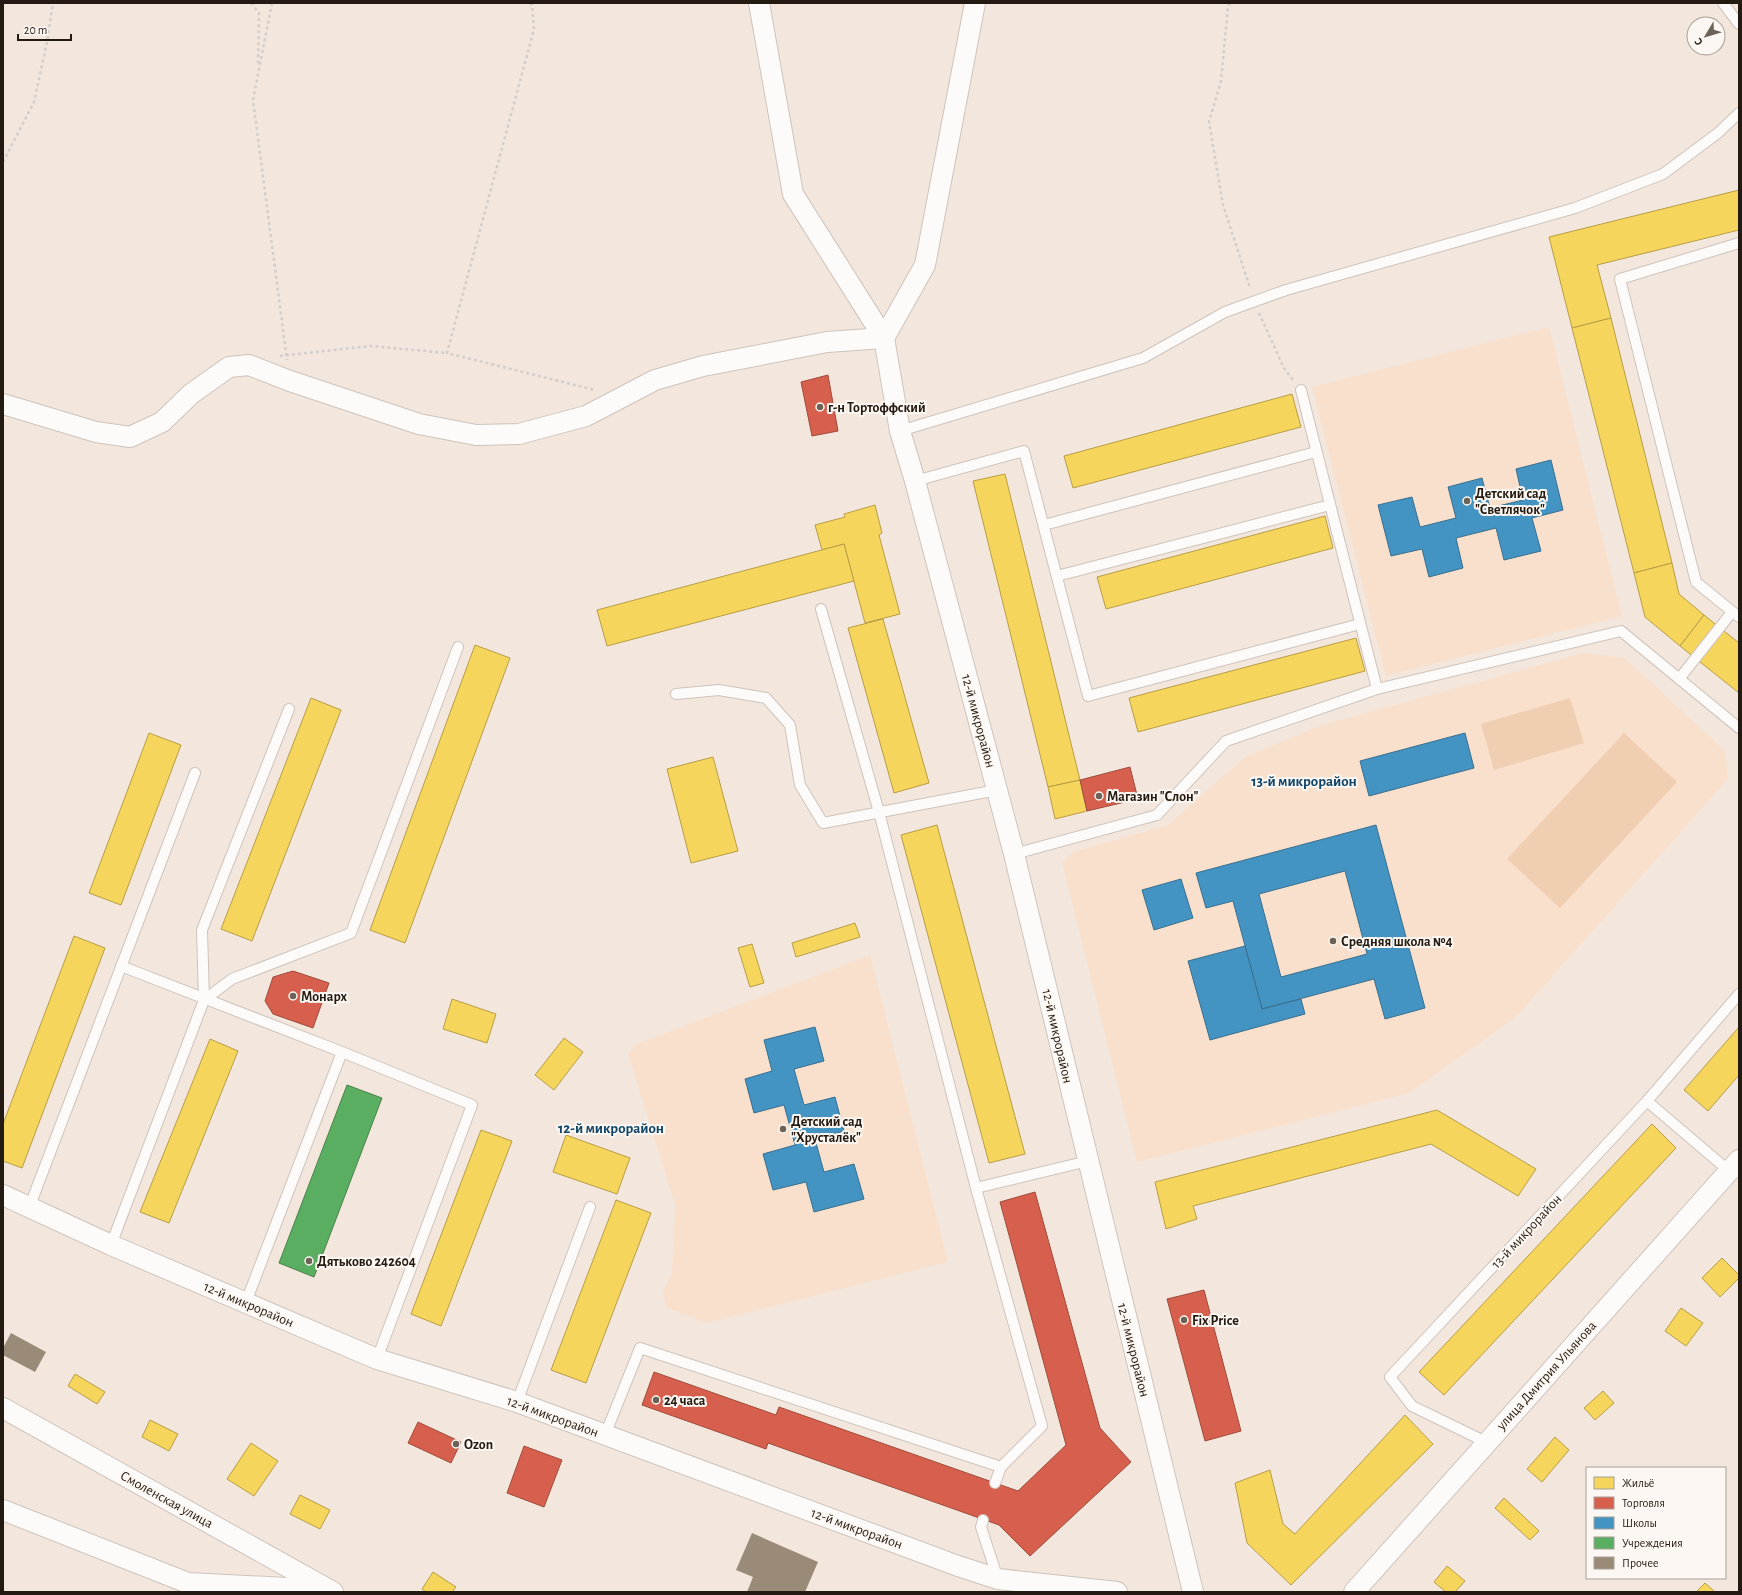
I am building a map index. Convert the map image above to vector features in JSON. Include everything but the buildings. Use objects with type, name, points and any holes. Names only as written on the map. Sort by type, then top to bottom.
[{"type":"street","points":[[759,3],[793,194],[884,338]]},
{"type":"street","points":[[884,338],[925,265],[975,3]]},
{"type":"street","points":[[3,404],[96,432],[130,437],[162,422],[191,394],[229,367],[249,365],[290,381],[419,424],[476,436],[519,434],[586,416],[655,380],[703,366],[827,342],[884,338]]},
{"type":"street","name":"12-й микрорайон","points":[[884,338],[900,431],[915,481],[998,790],[1193,1592]]},
{"type":"street","name":"улица Дмитрия Ульянова","points":[[1354,1592],[1734,1165]]},
{"type":"street","name":"12-й микрорайон","points":[[3,1195],[111,1245],[377,1358],[517,1402],[958,1566],[998,1579],[1117,1592]]},
{"type":"street","name":"Смоленская улица","points":[[3,1408],[332,1591]]},
{"type":"street","name":"Смоленская улица","points":[[3,1510],[188,1582],[332,1591]]},
{"type":"lane","points":[[1723,3],[1739,24]]},
{"type":"lane","points":[[900,431],[1143,358],[1225,312],[1286,290],[1575,208],[1597,200],[1663,174],[1718,133],[1739,113]]},
{"type":"lane","points":[[1679,679],[1736,615],[1696,582],[1620,279],[1739,243]]},
{"type":"lane","points":[[1300,390],[1377,689]]},
{"type":"lane","points":[[915,481],[1024,450],[1088,696],[1360,624]]},
{"type":"lane","points":[[1044,525],[1316,452]]},
{"type":"lane","points":[[1057,576],[1330,505]]},
{"type":"lane","points":[[821,609],[879,812],[976,1188],[1042,1426],[1001,1467],[995,1483]]},
{"type":"lane","points":[[1014,854],[1156,815],[1226,741],[1377,689],[1621,631],[1739,728]]},
{"type":"lane","points":[[204,1000],[232,979],[351,932],[458,647]]},
{"type":"lane","points":[[676,694],[719,690],[766,698],[790,725],[800,785],[823,823],[998,790]]},
{"type":"lane","points":[[111,1245],[204,1000],[202,930],[288,709]]},
{"type":"lane","points":[[29,1208],[195,773]]},
{"type":"lane","points":[[121,966],[204,1000],[342,1052],[472,1105],[377,1358]]},
{"type":"lane","name":"13-й микрорайон","points":[[1486,1442],[1412,1406],[1390,1377],[1647,1100],[1739,994]]},
{"type":"lane","points":[[246,1302],[342,1052]]},
{"type":"lane","points":[[1647,1100],[1734,1165]]},
{"type":"lane","points":[[976,1188],[1088,1161]]},
{"type":"lane","points":[[517,1402],[590,1207]]},
{"type":"lane","points":[[605,1435],[640,1348],[1001,1467]]},
{"type":"lane","points":[[983,1520],[981,1527],[998,1579]]},
{"type":"path","points":[[3,162],[34,102],[47,42],[53,3]]},
{"type":"path","points":[[251,3],[259,13],[258,72]]},
{"type":"path","points":[[272,3],[253,100],[290,381]]},
{"type":"path","points":[[447,353],[534,29],[532,6],[530,3]]},
{"type":"path","points":[[1230,3],[1228,6],[1221,81],[1209,122],[1223,205],[1254,301],[1284,368],[1300,390]]},
{"type":"path","points":[[279,356],[286,354],[370,346],[447,353],[623,397]]},
{"type":"shaded area","name":"Детский сад \"Светлячок\"","points":[[1549,327],[1622,616],[1386,676],[1312,387]]},
{"type":"shaded area","name":"Средняя школа №4","points":[[1583,653],[1625,658],[1725,751],[1728,779],[1515,1018],[1409,1093],[1137,1162],[1062,863],[1073,852],[1168,825],[1245,757],[1322,725]]},
{"type":"shaded area","points":[[1570,698],[1584,743],[1494,770],[1481,724]]},
{"type":"shaded area","points":[[1624,733],[1677,782],[1560,908],[1507,859]]},
{"type":"shaded area","name":"Детский сад \"Хрусталёк\"","points":[[870,955],[948,1262],[706,1323],[666,1307],[663,1292],[672,1274],[675,1205],[628,1054],[634,1045]]},
{"type":"place","name":"г-н Тортоффский","points":[[820,407]]},
{"type":"place","name":"Детский сад \"Светлячок\"","points":[[1467,501]]},
{"type":"place","name":"Магазин \"Слон\"","points":[[1099,796]]},
{"type":"place","name":"Средняя школа №4","points":[[1333,941]]},
{"type":"place","name":"Монарх","points":[[293,996]]},
{"type":"place","name":"Детский сад \"Хрусталёк\"","points":[[783,1129]]},
{"type":"place","name":"Дятьково 242604","points":[[309,1261]]},
{"type":"place","name":"Fix Price","points":[[1184,1320]]},
{"type":"place","name":"24 часа","points":[[656,1400]]},
{"type":"place","name":"Ozon","points":[[456,1444]]},
{"type":"district","name":"13-й микрорайон","points":[[1304,781]]},
{"type":"district","name":"12-й микрорайон","points":[[611,1128]]}]
